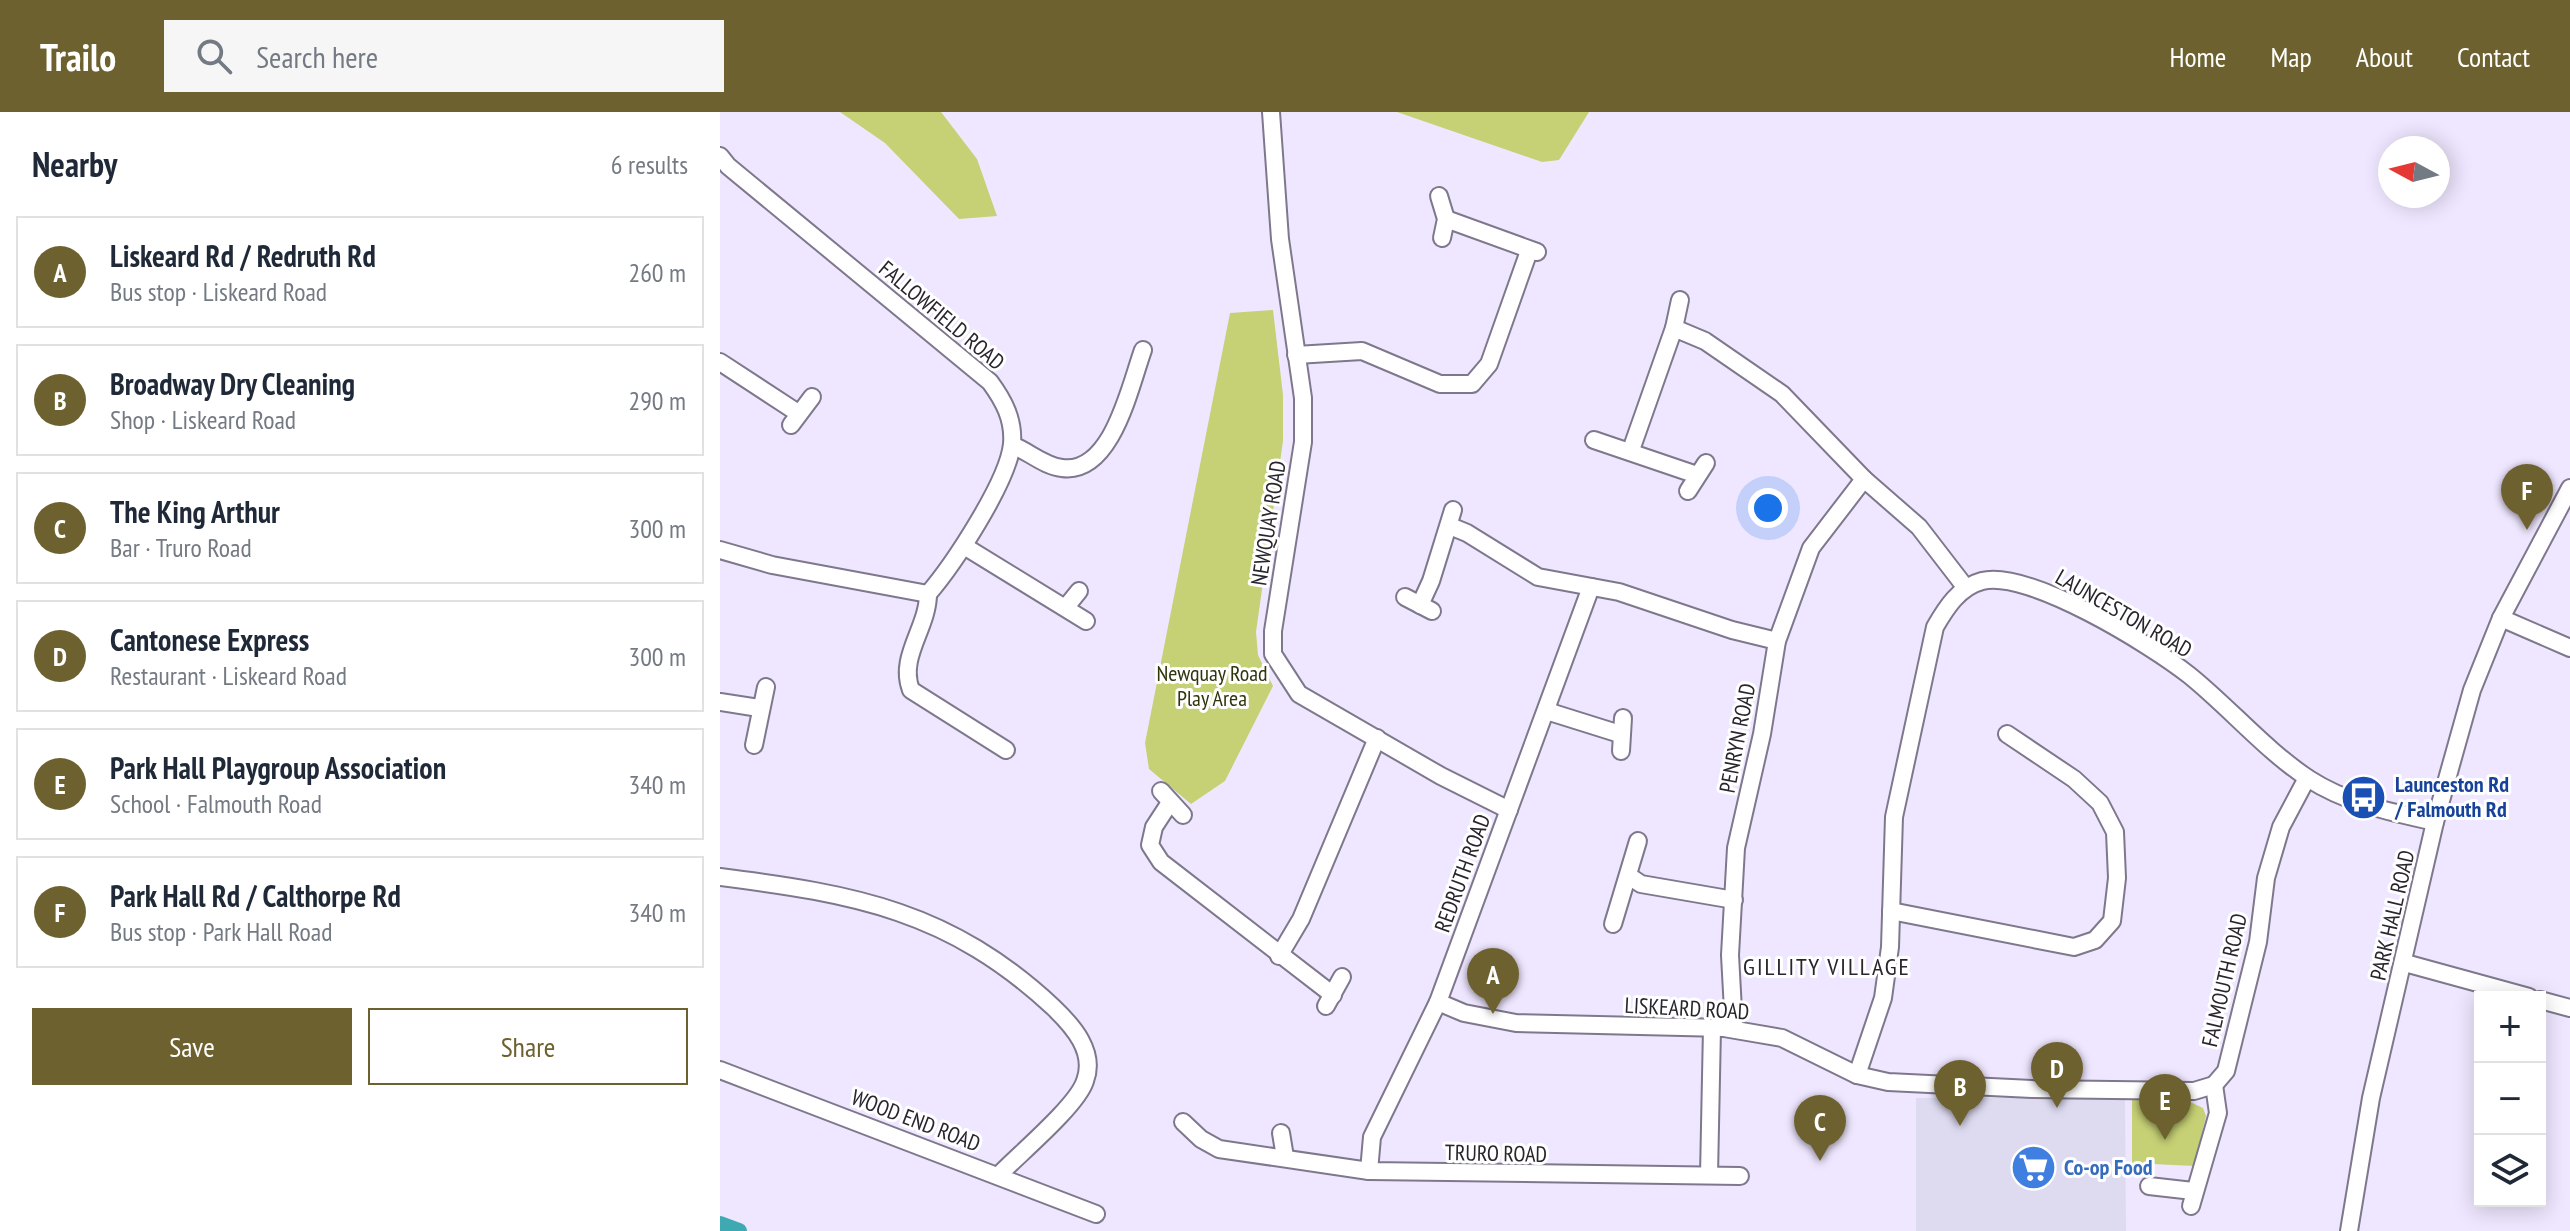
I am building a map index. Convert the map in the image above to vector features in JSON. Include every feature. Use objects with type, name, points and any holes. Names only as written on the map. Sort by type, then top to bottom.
[{"type":"street","name":"NEWQUAY ROAD","points":[[1271,112],[1280,239],[1303,398],[1303,442],[1273,631],[1273,654],[1299,694],[1441,776],[1509,810]]},
{"type":"street","name":"FALLOWFIELD ROAD","points":[[723,166],[990,382],[1008,409],[1012,445]]},
{"type":"street","points":[[1439,196],[1446,219],[1442,238]]},
{"type":"street","points":[[1296,355],[1362,351],[1440,384],[1472,384],[1480,379],[1489,364],[1533,252],[1446,219]]},
{"type":"street","points":[[1631,450],[1674,328],[1680,300]]},
{"type":"street","points":[[1674,328],[1718,348],[1782,394],[1864,479],[1919,527],[1966,588],[1950,602],[1935,627],[1894,817],[1891,911],[1883,998],[1857,1075]]},
{"type":"street","points":[[1006,750],[994,733],[911,690],[906,678],[908,660],[928,613],[928,594],[964,546],[1006,466],[1012,445],[1062,468],[1087,464],[1109,441],[1142,347]]},
{"type":"street","points":[[720,362],[795,419],[812,397]]},
{"type":"street","points":[[1594,440],[1702,469],[1688,491]]},
{"type":"street","name":"PENRYN ROAD","points":[[1734,1029],[1730,955],[1736,848],[1762,734],[1777,641],[1811,548],[1864,479]]},
{"type":"street","name":"PARK HALL ROAD","points":[[2349,1231],[2371,1098],[2405,963],[2435,822],[2472,690],[2501,618],[2570,488]]},
{"type":"street","points":[[1419,604],[1451,518],[1467,533],[1538,577],[1591,587],[1777,641]]},
{"type":"street","points":[[964,546],[1086,621]]},
{"type":"street","points":[[720,550],[772,565],[928,594]]},
{"type":"street","name":"LAUNCESTON ROAD","points":[[1966,588],[1980,581],[2002,578],[2065,600],[2186,673],[2307,778],[2361,805],[2435,822]]},
{"type":"street","name":"REDRUTH ROAD","points":[[1369,1171],[1372,1137],[1438,1002],[1591,587]]},
{"type":"street","points":[[1066,607],[1079,591]]},
{"type":"street","points":[[2501,618],[2570,648]]},
{"type":"street","points":[[754,745],[759,708],[766,687]]},
{"type":"street","points":[[720,702],[759,708]]},
{"type":"street","points":[[1547,708],[1553,713],[1622,726],[1621,751]]},
{"type":"street","points":[[1279,956],[1301,919],[1377,738]]},
{"type":"street","points":[[1891,911],[2074,947],[2095,940],[2112,921],[2117,878],[2115,832],[2100,803],[2074,779],[2012,742]]},
{"type":"street","name":"FALMOUTH ROAD","points":[[2149,1186],[2192,1198],[2218,1113],[2214,1085],[2226,1071],[2258,942],[2266,878],[2281,827],[2307,778]]},
{"type":"street","points":[[1183,815],[1165,798],[1150,845],[1161,862],[1330,1000],[1342,977]]},
{"type":"street","points":[[1613,924],[1638,841]]},
{"type":"street","points":[[1629,876],[1641,884],[1734,900]]},
{"type":"street","points":[[720,877],[863,901],[919,917],[968,942],[1031,986],[1063,1016],[1084,1043],[1086,1081],[1073,1100],[999,1175]]},
{"type":"street","points":[[2405,963],[2507,991]]},
{"type":"street","name":"LISKEARD ROAD","points":[[1438,1002],[1464,1013],[1516,1023],[1734,1029],[1782,1038],[1857,1075],[1926,1085],[2194,1091],[2214,1085]]},
{"type":"street","points":[[2546,1002],[2570,1008]]},
{"type":"street","points":[[1709,1175],[1712,1028]]},
{"type":"street","name":"WOOD END ROAD","points":[[720,1070],[1096,1214]]},
{"type":"street","name":"TRURO ROAD","points":[[1182,1123],[1211,1146],[1369,1171],[1740,1176]]},
{"type":"street","points":[[1281,1133],[1285,1157]]},
{"type":"shaded area","points":[[2125,1097],[2126,1231],[1916,1231],[1916,1098]]},
{"type":"green space","points":[[840,112],[941,112],[977,159],[997,216],[959,219],[885,143]]},
{"type":"green space","points":[[1397,112],[1589,112],[1559,160],[1542,162]]},
{"type":"green space","name":"Newquay Road Play Area","points":[[1273,310],[1283,395],[1283,441],[1256,632],[1258,655],[1273,686],[1225,781],[1191,804],[1149,769],[1145,743],[1230,313]]},
{"type":"green space","points":[[2132,1098],[2190,1102],[2203,1108],[2206,1116],[2194,1166],[2132,1163]]},
{"type":"waterway","points":[[720,1224],[739,1231]]},
{"type":"place","name":"Park Hall Rd / Calthorpe Rd","points":[[2527,530]]},
{"type":"place","name":"Launceston Rd / Falmouth Rd","points":[[2364,797]]},
{"type":"place","name":"Liskeard Rd / Redruth Rd","points":[[1493,1014]]},
{"type":"place","name":"Cantonese Express","points":[[2057,1108]]},
{"type":"place","name":"Broadway Dry Cleaning","points":[[1960,1126]]},
{"type":"place","name":"Park Hall Playgroup Association","points":[[2165,1140]]},
{"type":"place","name":"The King Arthur","points":[[1820,1161]]},
{"type":"place","name":"Co-op Food","points":[[2033,1167]]},
{"type":"district","name":"GILLITY VILLAGE","points":[[1827,967]]}]
